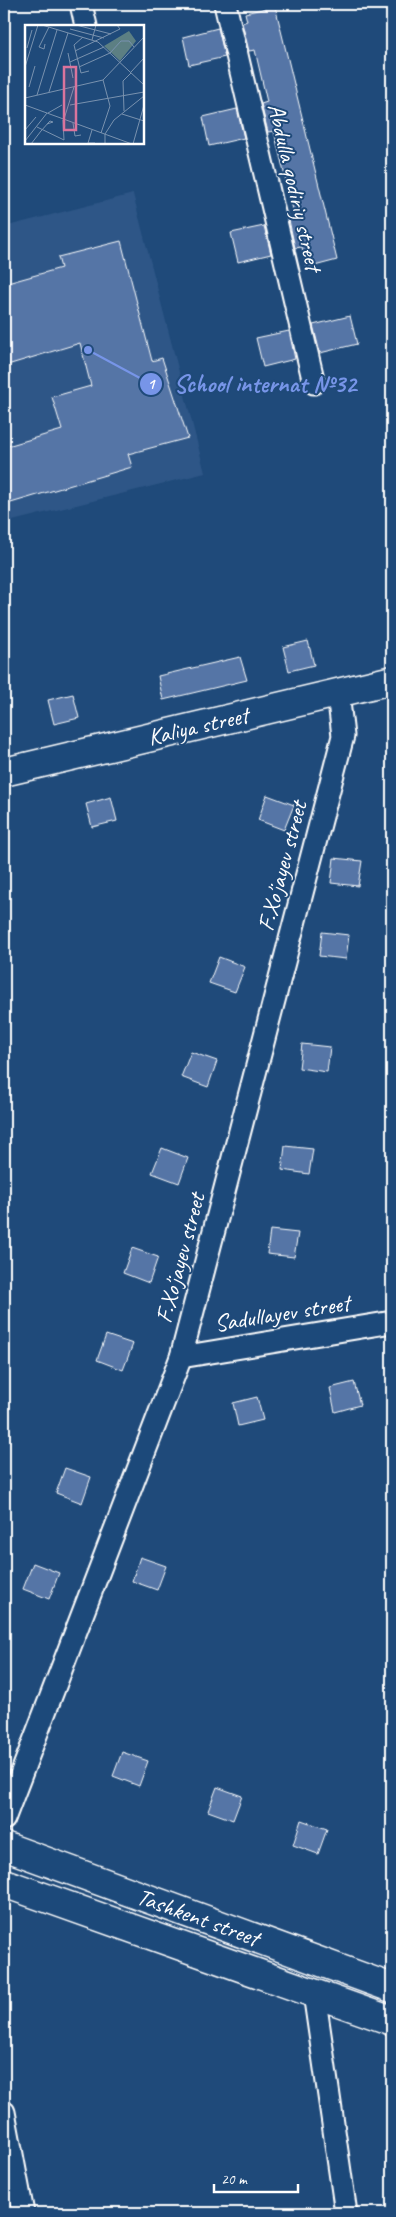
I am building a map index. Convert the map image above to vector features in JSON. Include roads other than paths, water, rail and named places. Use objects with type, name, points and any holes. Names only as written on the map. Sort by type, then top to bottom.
[{"type":"main road","name":"Kaliya street","points":[[4,772],[392,680]]},
{"type":"main road","name":"Tashkent street","points":[[4,1846],[392,1988]]},
{"type":"main road","name":"Tashkent street","points":[[4,1883],[392,2021]]},
{"type":"street","points":[[81,4],[86,25]]},
{"type":"street","name":"Abdulla qodiriy street","points":[[225,4],[314,383]]},
{"type":"street","name":"F.Хo'jayev street","points":[[4,1819],[181,1356],[343,736],[338,693]]},
{"type":"street","name":"Sadullayev street","points":[[181,1356],[392,1322]]},
{"type":"street","points":[[314,1993],[346,2213]]},
{"type":"street","points":[[4,2112],[23,2213]]},
{"type":"place","name":"School internat №32","points":[[88,350]]}]
